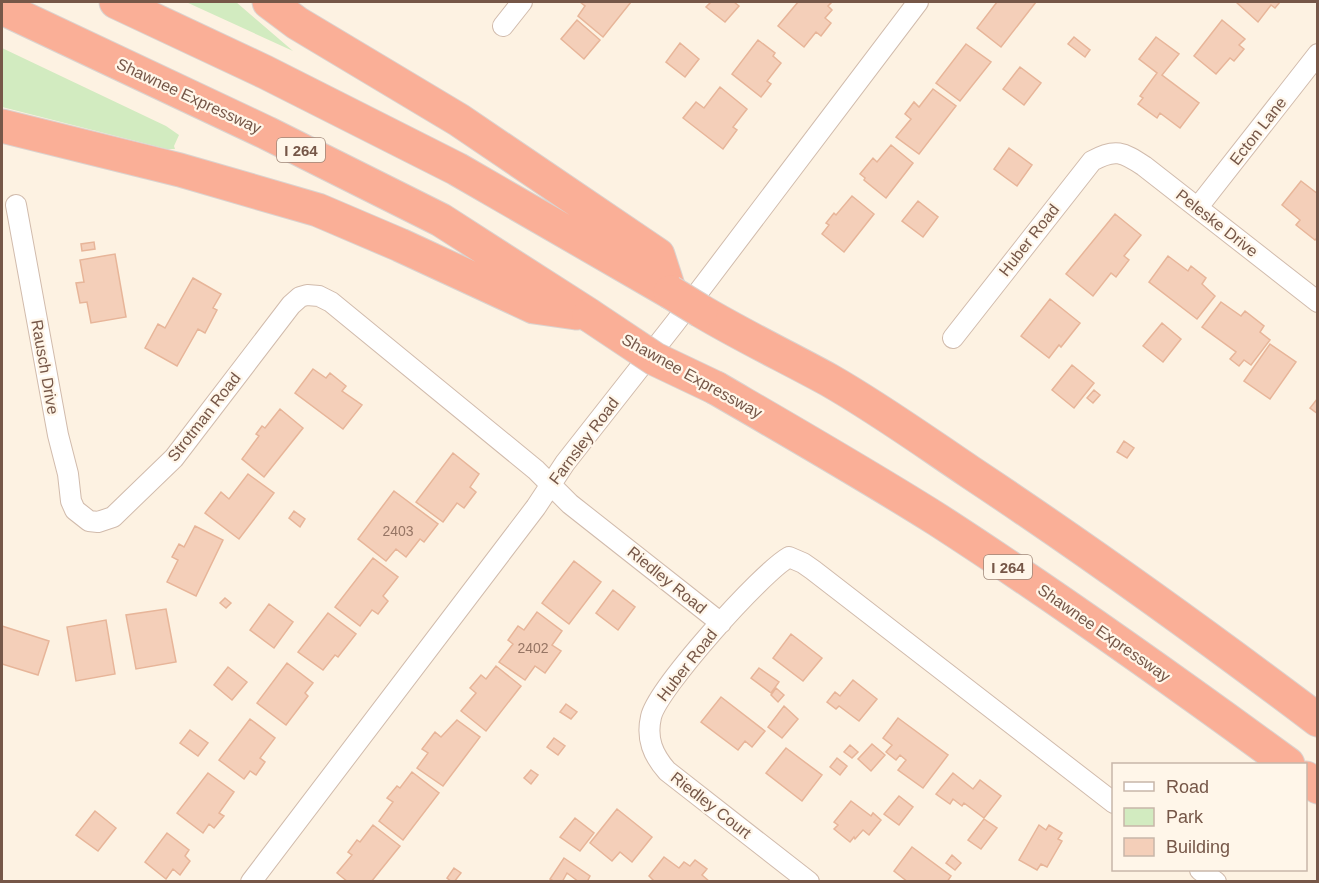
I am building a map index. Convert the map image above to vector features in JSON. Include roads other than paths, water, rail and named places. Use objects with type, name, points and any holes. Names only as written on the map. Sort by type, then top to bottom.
[{"type":"highway","points":[[116,2],[265,72],[457,168],[752,341],[830,381],[1031,512],[1218,645],[1317,720]]},
{"type":"highway","points":[[269,2],[297,22],[459,120],[658,255],[670,292]]},
{"type":"highway","name":"Shawnee Expressway","points":[[2,8],[267,133],[441,220],[655,359],[716,388],[965,538],[1194,695],[1284,763]]},
{"type":"highway","points":[[2,126],[180,170],[307,206],[400,245],[534,307],[589,315]]},
{"type":"street","points":[[503,26],[522,2]]},
{"type":"street","name":"Farnsley Road","points":[[251,882],[536,507],[565,464],[675,323],[918,2]]},
{"type":"street","name":"Ecton Lane","points":[[1198,207],[1317,54]]},
{"type":"street","name":"Peleske Drive","points":[[1113,152],[1128,155],[1198,207],[1317,302]]},
{"type":"street","name":"Huber Road","points":[[953,338],[1092,161],[1106,153],[1113,152]]},
{"type":"street","name":"Rausch Drive","points":[[16,205],[58,435],[68,474],[71,501],[75,510],[89,521]]},
{"type":"street","name":"Riedley Road","points":[[307,295],[319,296],[339,309],[536,470],[570,504],[721,623],[769,573],[789,557],[795,559],[978,697],[1112,802]]},
{"type":"street","name":"Strotman Road","points":[[89,521],[99,522],[113,517],[174,458],[291,305],[300,297],[307,295]]},
{"type":"street","name":"Huber Road","points":[[654,708],[661,696],[721,623]]},
{"type":"street","name":"Riedley Court","points":[[654,708],[649,735],[653,752],[667,771],[809,882]]},
{"type":"street","points":[[1201,871],[1216,882]]}]
